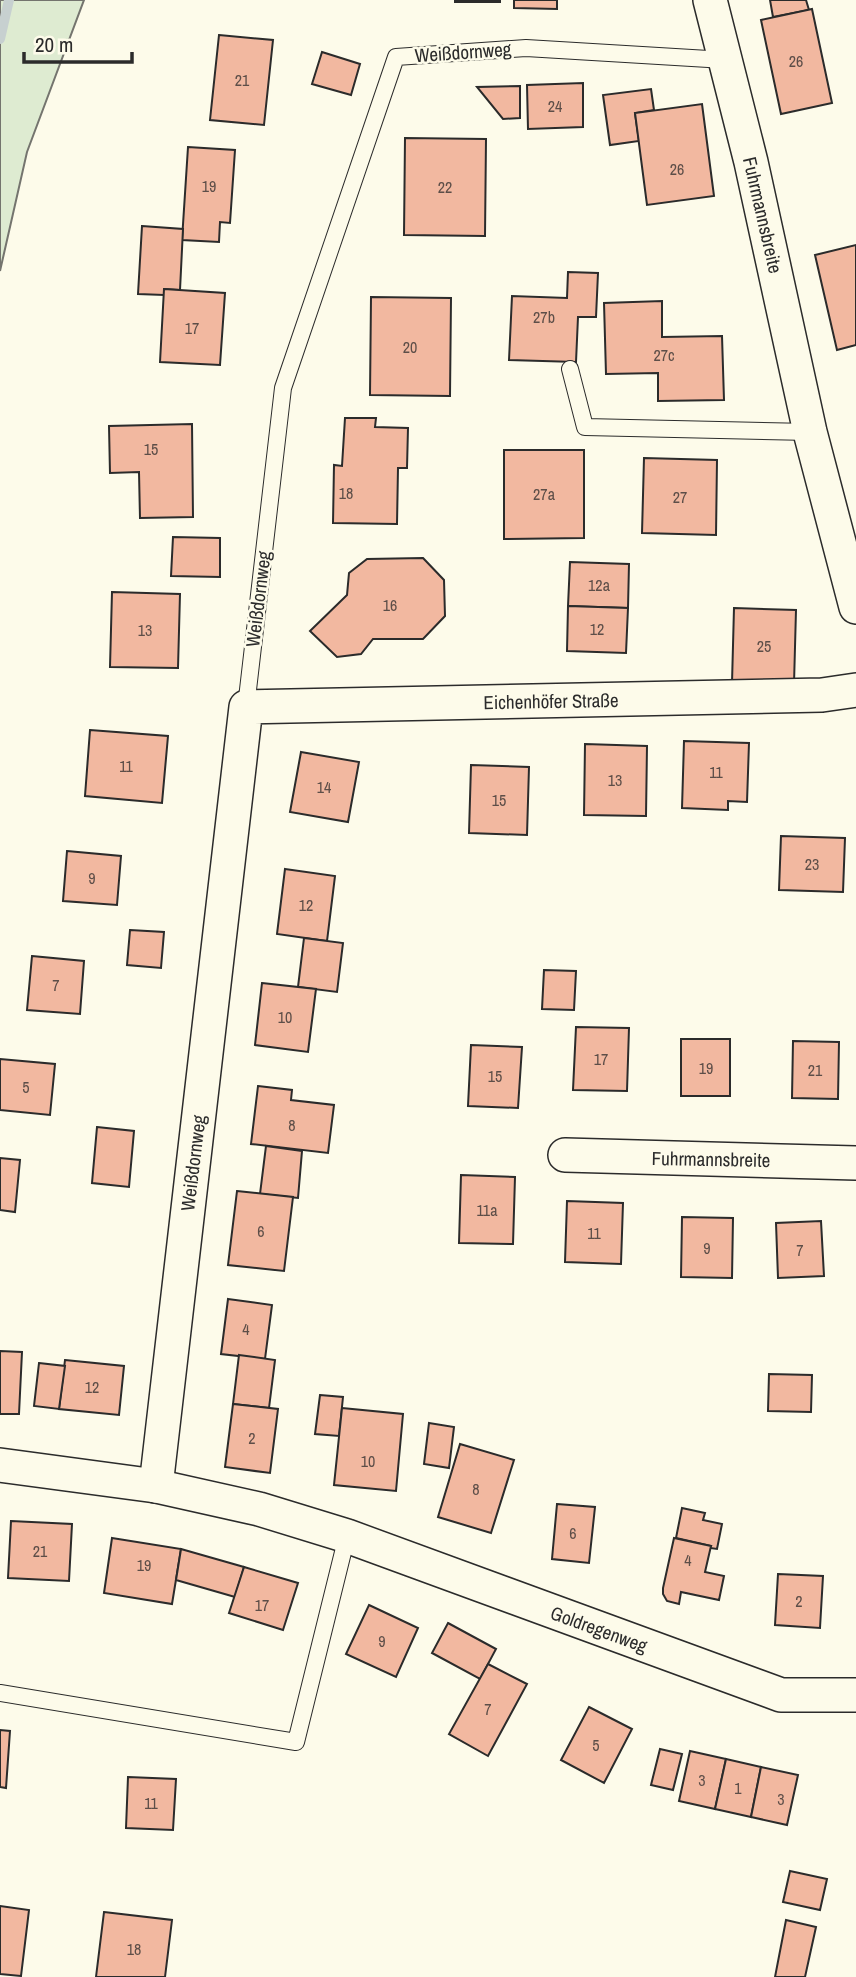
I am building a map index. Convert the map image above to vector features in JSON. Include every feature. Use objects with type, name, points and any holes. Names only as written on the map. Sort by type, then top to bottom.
[{"type":"street","name":"Fuhrmannsbreite","points":[[710,0],[751,162],[810,432],[856,607]]},
{"type":"street","name":"Eichenhöfer Straße","points":[[246,707],[822,695],[856,690]]},
{"type":"street","name":"Weißdornweg","points":[[156,1486],[246,707]]},
{"type":"street","name":"Fuhrmannsbreite","points":[[565,1155],[856,1163]]},
{"type":"street","name":"Goldregenweg","points":[[0,1465],[156,1486],[259,1509],[347,1536],[780,1695],[856,1695]]},
{"type":"lane","name":"Weißdornweg","points":[[246,707],[283,388],[396,57],[526,48],[725,60]]},
{"type":"lane","points":[[569,369],[585,427],[810,432]]},
{"type":"lane","points":[[0,1693],[296,1742],[347,1536]]},
{"type":"green space","points":[[0,0],[84,0],[27,152],[0,271]]},
{"type":"building","points":[[500,0],[500,2],[455,2]]},
{"type":"building","points":[[514,0],[557,0],[557,9],[514,8]]},
{"type":"building","points":[[770,0],[806,0],[809,10],[773,17]]},
{"type":"building","points":[[812,9],[832,103],[781,114],[761,20]]},
{"type":"building","points":[[219,35],[273,40],[264,125],[210,120]]},
{"type":"building","points":[[322,52],[360,64],[351,95],[312,84]]},
{"type":"building","points":[[583,83],[583,127],[528,129],[527,85]]},
{"type":"building","points":[[520,86],[520,118],[503,119],[477,87]]},
{"type":"building","points":[[651,89],[654,110],[635,113],[639,141],[610,145],[603,95]]},
{"type":"building","points":[[702,104],[714,196],[647,205],[635,113]]},
{"type":"building","points":[[405,138],[486,139],[485,236],[404,235]]},
{"type":"building","points":[[188,147],[235,150],[230,223],[220,222],[219,242],[182,240]]},
{"type":"building","points":[[142,226],[183,229],[180,290],[164,289],[164,295],[138,294]]},
{"type":"building","points":[[856,245],[856,345],[837,350],[815,255]]},
{"type":"building","points":[[568,272],[598,273],[596,317],[578,317],[576,362],[509,360],[512,296],[567,298]]},
{"type":"building","points":[[164,289],[225,293],[220,365],[160,362]]},
{"type":"building","points":[[371,297],[451,298],[450,396],[370,395]]},
{"type":"building","points":[[662,301],[662,337],[722,336],[724,400],[658,401],[658,373],[606,374],[604,303]]},
{"type":"building","points":[[345,418],[376,418],[375,427],[408,428],[407,468],[398,468],[397,524],[333,523],[334,465],[342,466]]},
{"type":"building","points":[[192,424],[193,517],[140,518],[139,472],[110,473],[109,426]]},
{"type":"building","points":[[504,450],[584,450],[584,538],[504,539]]},
{"type":"building","points":[[644,458],[717,460],[716,535],[642,533]]},
{"type":"building","points":[[173,537],[220,538],[220,577],[171,576]]},
{"type":"building","points":[[423,558],[444,580],[445,616],[423,639],[373,639],[361,654],[337,657],[310,631],[347,595],[349,573],[367,559]]},
{"type":"building","points":[[570,562],[629,564],[628,608],[568,606]]},
{"type":"building","points":[[112,592],[180,594],[178,668],[110,667]]},
{"type":"building","points":[[568,606],[628,608],[626,653],[567,651]]},
{"type":"building","points":[[734,608],[796,610],[794,684],[732,683]]},
{"type":"building","points":[[90,730],[168,736],[162,803],[85,796]]},
{"type":"building","points":[[684,741],[749,743],[747,802],[728,801],[728,810],[682,808]]},
{"type":"building","points":[[585,744],[647,746],[646,816],[584,815]]},
{"type":"building","points":[[301,752],[359,762],[348,822],[290,812]]},
{"type":"building","points":[[471,765],[529,767],[527,835],[469,833]]},
{"type":"building","points":[[781,836],[845,838],[843,892],[779,890]]},
{"type":"building","points":[[67,851],[121,856],[117,905],[63,901]]},
{"type":"building","points":[[285,869],[335,876],[327,941],[277,934]]},
{"type":"building","points":[[130,930],[164,932],[161,968],[127,965]]},
{"type":"building","points":[[304,938],[343,943],[337,992],[298,987]]},
{"type":"building","points":[[32,956],[84,961],[80,1014],[27,1010]]},
{"type":"building","points":[[544,970],[576,971],[574,1010],[542,1009]]},
{"type":"building","points":[[262,983],[316,989],[308,1052],[255,1045]]},
{"type":"building","points":[[576,1027],[629,1028],[627,1091],[573,1090]]},
{"type":"building","points":[[681,1039],[730,1039],[730,1096],[681,1096]]},
{"type":"building","points":[[793,1041],[839,1042],[838,1099],[792,1098]]},
{"type":"building","points":[[471,1045],[522,1047],[518,1108],[468,1106]]},
{"type":"building","points":[[0,1059],[55,1064],[50,1115],[0,1110]]},
{"type":"building","points":[[258,1086],[292,1090],[291,1100],[334,1105],[328,1153],[251,1144]]},
{"type":"building","points":[[97,1127],[134,1131],[129,1187],[92,1183]]},
{"type":"building","points":[[266,1146],[302,1151],[298,1198],[260,1194]]},
{"type":"building","points":[[0,1158],[20,1160],[15,1212],[0,1210]]},
{"type":"building","points":[[461,1175],[515,1177],[513,1244],[459,1243]]},
{"type":"building","points":[[237,1191],[293,1197],[284,1271],[228,1265]]},
{"type":"building","points":[[567,1201],[623,1203],[621,1264],[565,1262]]},
{"type":"building","points":[[682,1217],[733,1218],[732,1278],[681,1277]]},
{"type":"building","points":[[821,1221],[824,1276],[778,1278],[776,1223]]},
{"type":"building","points":[[228,1299],[272,1305],[265,1359],[221,1354]]},
{"type":"building","points":[[0,1351],[22,1352],[19,1414],[0,1414]]},
{"type":"building","points":[[239,1355],[275,1360],[269,1408],[233,1404]]},
{"type":"building","points":[[65,1360],[124,1366],[119,1415],[59,1409]]},
{"type":"building","points":[[39,1363],[65,1366],[59,1409],[34,1406]]},
{"type":"building","points":[[769,1374],[812,1375],[811,1412],[768,1411]]},
{"type":"building","points":[[320,1395],[343,1397],[339,1436],[315,1434]]},
{"type":"building","points":[[233,1404],[278,1409],[270,1473],[225,1467]]},
{"type":"building","points":[[342,1408],[403,1414],[396,1491],[334,1485]]},
{"type":"building","points":[[429,1423],[454,1427],[449,1468],[424,1464]]},
{"type":"building","points":[[460,1444],[514,1460],[491,1533],[438,1517]]},
{"type":"building","points":[[557,1504],[595,1507],[589,1563],[552,1559]]},
{"type":"building","points":[[682,1508],[705,1513],[703,1520],[722,1524],[717,1549],[676,1538]]},
{"type":"building","points":[[11,1521],[72,1524],[69,1581],[8,1578]]},
{"type":"building","points":[[112,1538],[181,1549],[172,1604],[104,1593]]},
{"type":"building","points":[[674,1538],[711,1546],[705,1572],[724,1576],[719,1600],[681,1592],[679,1604],[667,1601],[663,1588]]},
{"type":"building","points":[[181,1549],[244,1567],[235,1597],[176,1580]]},
{"type":"building","points":[[244,1567],[298,1583],[283,1630],[229,1613]]},
{"type":"building","points":[[778,1574],[823,1576],[820,1628],[775,1625]]},
{"type":"building","points":[[369,1605],[418,1628],[396,1677],[346,1654]]},
{"type":"building","points":[[448,1623],[496,1649],[480,1679],[432,1653]]},
{"type":"building","points":[[488,1664],[527,1684],[488,1756],[449,1734]]},
{"type":"building","points":[[589,1707],[632,1729],[604,1783],[561,1760]]},
{"type":"building","points":[[0,1730],[10,1731],[6,1788],[0,1787]]},
{"type":"building","points":[[660,1749],[682,1754],[673,1790],[651,1785]]},
{"type":"building","points":[[690,1751],[726,1759],[715,1809],[679,1801]]},
{"type":"building","points":[[726,1759],[761,1767],[751,1817],[715,1809]]},
{"type":"building","points":[[761,1767],[798,1775],[787,1825],[751,1817]]},
{"type":"building","points":[[128,1777],[176,1779],[173,1830],[126,1828]]},
{"type":"building","points":[[790,1871],[827,1879],[820,1910],[783,1902]]},
{"type":"building","points":[[0,1906],[29,1910],[21,1976],[0,1974]]},
{"type":"building","points":[[104,1912],[172,1920],[165,1977],[96,1977]]},
{"type":"building","points":[[786,1920],[816,1927],[805,1977],[775,1977]]},
{"type":"waterway","points":[[0,39],[9,0]]}]
